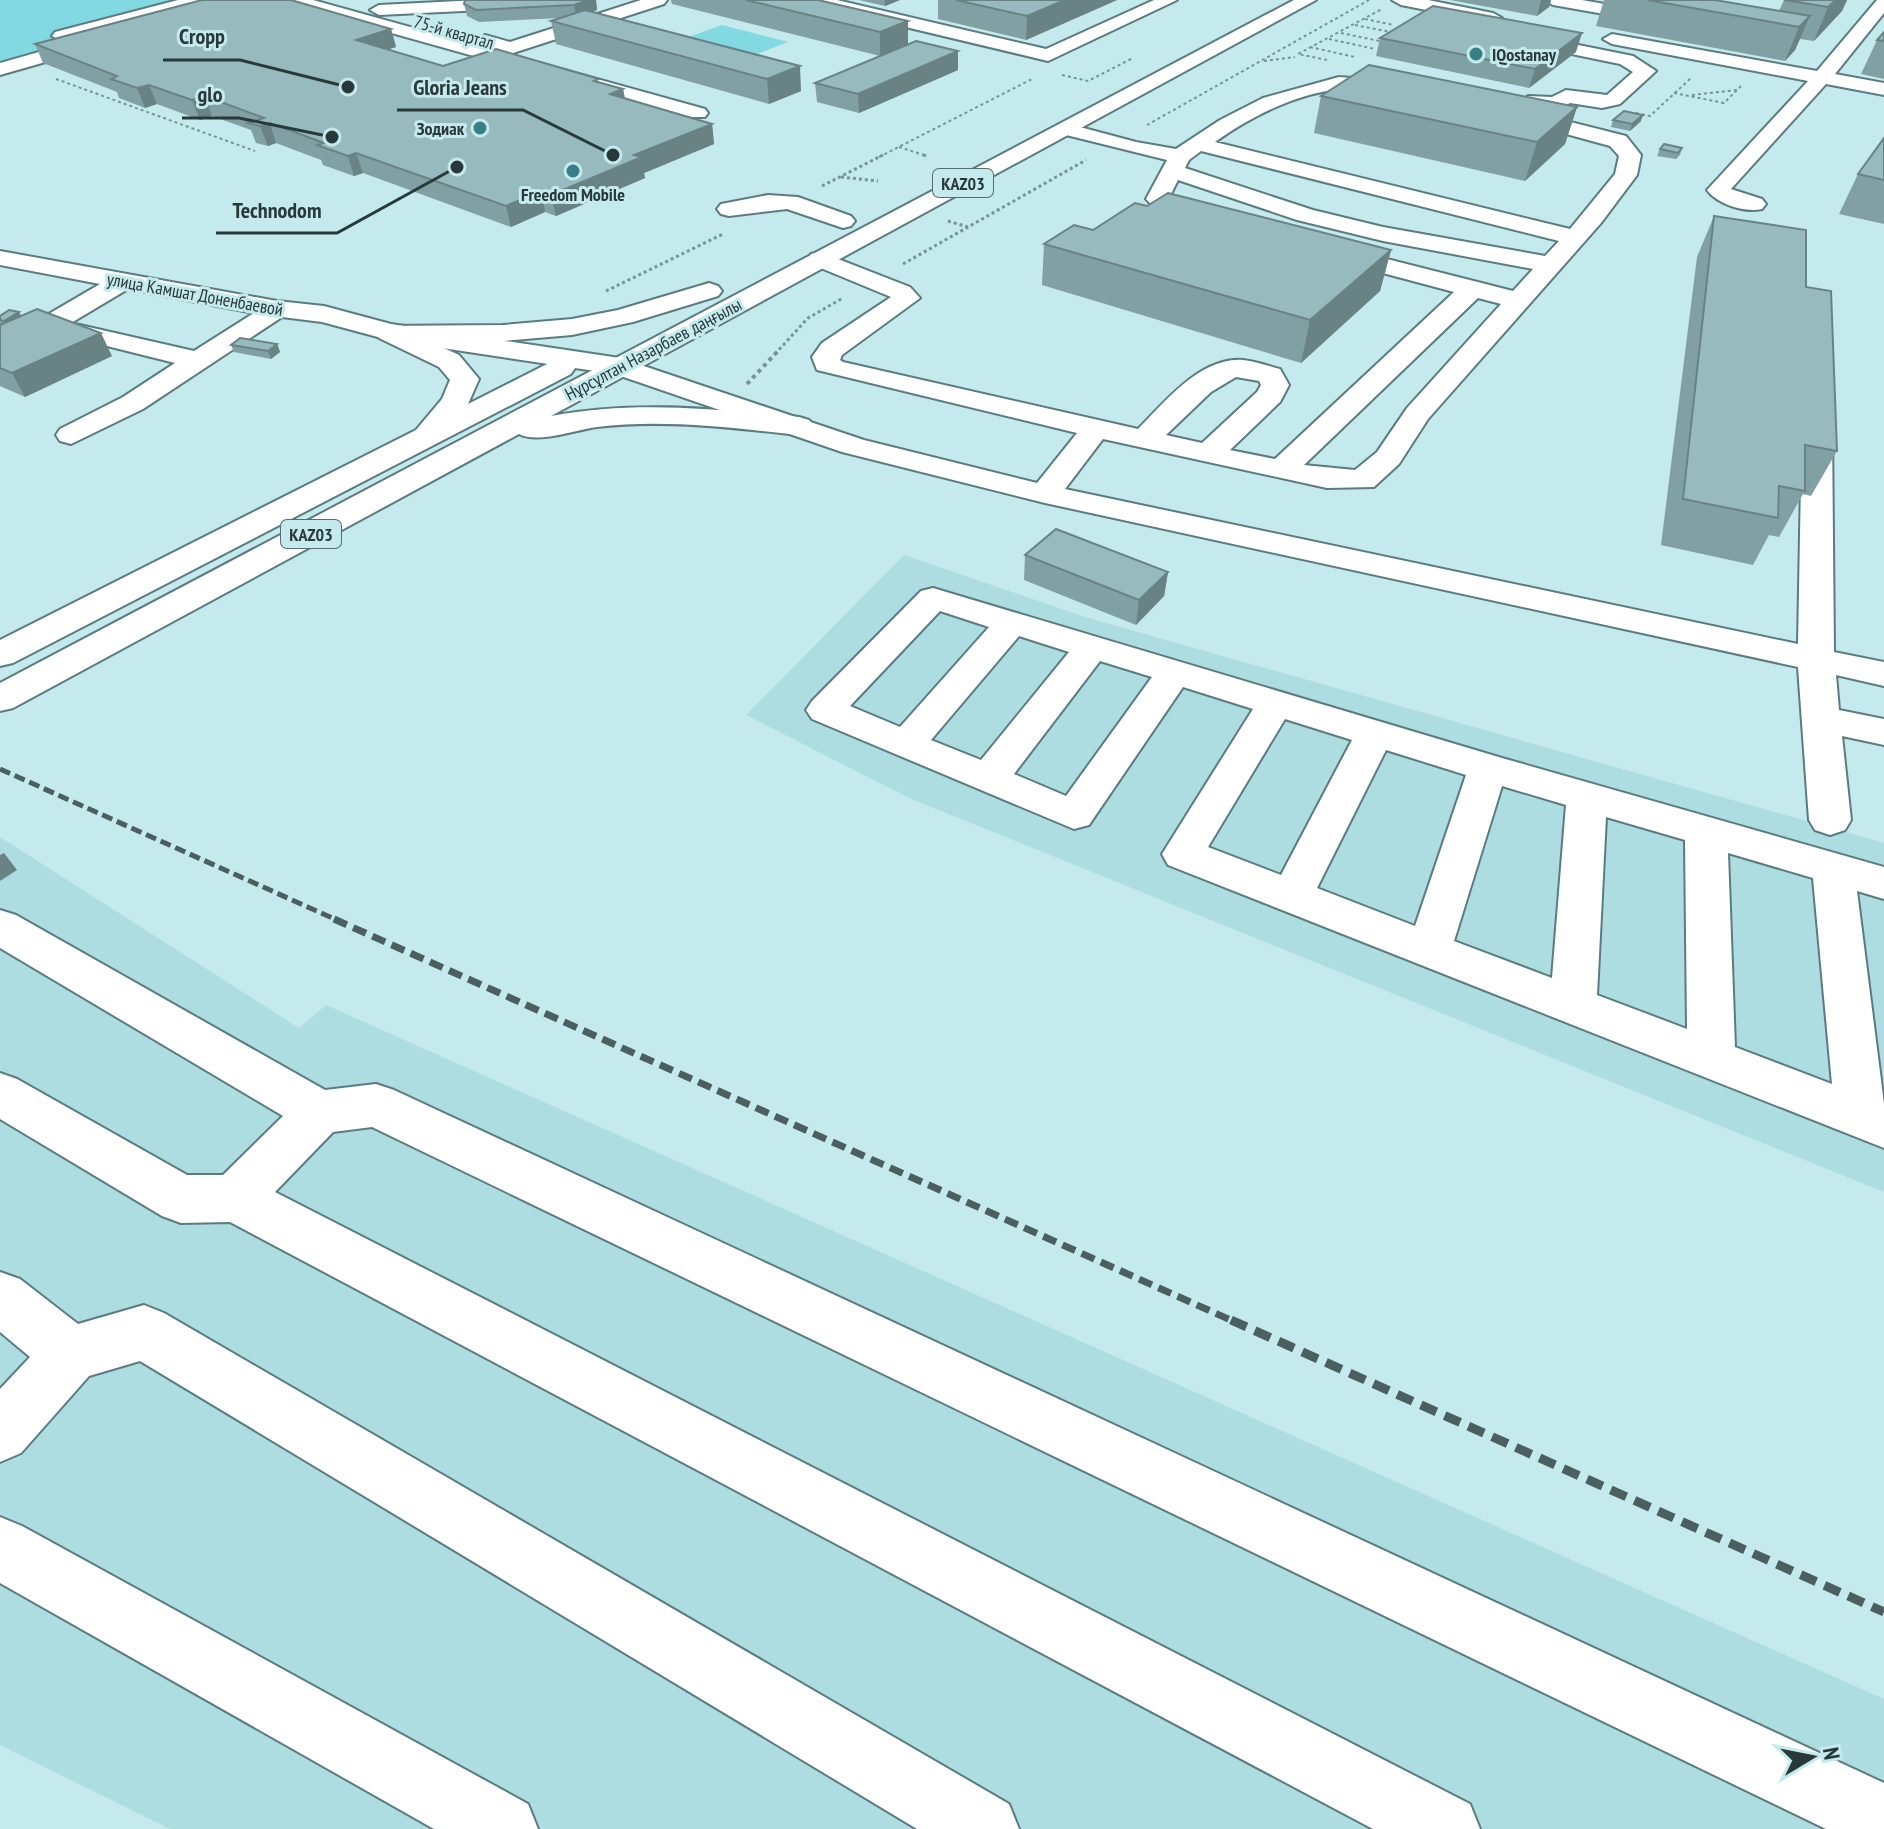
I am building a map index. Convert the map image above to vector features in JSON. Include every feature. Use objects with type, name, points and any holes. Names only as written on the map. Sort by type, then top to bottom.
[{"type":"main road","points":[[294,0],[698,113]]},
{"type":"main road","name":"75-й квартал","points":[[341,0],[464,35],[566,30],[658,0]]},
{"type":"main road","points":[[815,0],[1048,55],[1168,0]]},
{"type":"main road","points":[[1013,133],[1268,0]]},
{"type":"main road","name":"Нұрсұлтан Назарбаев даңғылы","points":[[0,699],[490,439],[620,366],[818,247],[1065,129],[1307,0]]},
{"type":"main road","points":[[1553,0],[1585,3],[1674,22]]},
{"type":"main road","points":[[379,10],[535,2]]},
{"type":"main road","points":[[1394,3],[1446,9],[1884,89]]},
{"type":"main road","points":[[1561,21],[1585,3]]},
{"type":"main road","points":[[0,52],[194,4]]},
{"type":"main road","points":[[8,66],[194,4]]},
{"type":"main road","points":[[900,20],[935,5]]},
{"type":"main road","points":[[1446,9],[1437,18],[1446,24],[1612,57],[1637,64],[1646,71],[1608,102],[1566,96],[1556,104],[1512,95]]},
{"type":"main road","points":[[1754,204],[1725,196],[1718,190],[1822,77],[1835,50],[1876,10]]},
{"type":"main road","points":[[1835,50],[1866,56]]},
{"type":"main road","points":[[1239,227],[1167,208],[1157,199],[1183,157],[1227,124],[1270,102],[1339,83],[1416,83],[1367,57]]},
{"type":"main road","points":[[818,247],[907,298],[832,349],[826,357],[827,364],[901,384],[1281,470],[1327,479],[1363,480],[1388,458],[1417,414],[1520,301],[1626,175],[1630,155],[1618,141],[1568,125],[1492,108]]},
{"type":"main road","points":[[1065,129],[1116,143],[1575,238]]},
{"type":"main road","points":[[1183,157],[1331,222],[1551,265]]},
{"type":"main road","points":[[729,209],[768,202],[790,202]]},
{"type":"main road","name":"Нұрсұлтан Назарбаев даңғылы","points":[[790,202],[850,218],[818,247]]},
{"type":"main road","points":[[1310,246],[1520,301]]},
{"type":"main road","name":"улица Камшат Доненбаевой","points":[[0,258],[277,309],[324,314],[389,332]]},
{"type":"main road","points":[[0,347],[56,321],[124,281]]},
{"type":"main road","name":"KАZ03","points":[[389,332],[491,334],[572,327],[632,314],[715,288],[580,359]]},
{"type":"main road","points":[[1281,470],[1472,289]]},
{"type":"main road","points":[[71,435],[133,403],[277,309]]},
{"type":"main road","points":[[76,330],[196,360]]},
{"type":"main road","points":[[389,332],[620,366],[853,446],[1045,494],[1884,674]]},
{"type":"main road","points":[[389,332],[449,361],[465,379],[455,402],[429,432]]},
{"type":"main road","name":"Нұрсұлтан Назарбаев даңғылы","points":[[0,655],[429,432],[580,359]]},
{"type":"main road","points":[[1145,439],[1208,380],[1229,370],[1243,368],[1270,375],[1275,385],[1270,396],[1208,454]]},
{"type":"main road","points":[[1817,391],[1816,659],[1830,820]]},
{"type":"main road","points":[[490,439],[565,421],[633,414],[693,415],[799,426]]},
{"type":"main road","points":[[1045,494],[1097,427]]},
{"type":"main road","points":[[1175,672],[1074,815],[825,710],[933,598],[1375,733],[1488,768],[1884,883]]},
{"type":"main road","points":[[906,744],[1012,622]]},
{"type":"main road","points":[[988,779],[1092,647]]},
{"type":"main road","points":[[1276,703],[1183,854],[1872,1121],[1833,868]]},
{"type":"main road","points":[[1822,719],[1884,732]]},
{"type":"main road","points":[[1291,896],[1375,733]]},
{"type":"main road","points":[[1429,950],[1488,768]]},
{"type":"main road","points":[[1573,1006],[1587,796]]},
{"type":"main road","points":[[1706,831],[1711,1059]]},
{"type":"main road","points":[[0,927],[320,1112],[376,1105],[1884,1820]]},
{"type":"main road","points":[[0,1094],[181,1199],[235,1198],[1445,1829]]},
{"type":"main road","points":[[235,1198],[320,1112]]},
{"type":"main road","points":[[0,1298],[71,1354]]},
{"type":"main road","points":[[0,1432],[71,1354],[144,1332],[984,1829]]},
{"type":"main road","points":[[0,1548],[503,1829]]},
{"type":"path","points":[[742,389],[808,318],[1369,0]]},
{"type":"path","points":[[1260,62],[1295,57],[1394,3]]},
{"type":"path","points":[[1364,19],[1404,27]]},
{"type":"path","points":[[1354,24],[1397,33]]},
{"type":"path","points":[[1340,32],[1384,42]]},
{"type":"path","points":[[1328,39],[1367,57]]},
{"type":"path","points":[[1309,47],[1367,57]]},
{"type":"path","points":[[1298,54],[1326,60]]},
{"type":"path","points":[[1062,75],[1088,81],[1131,59]]},
{"type":"path","points":[[8,66],[255,151]]},
{"type":"path","points":[[600,294],[1035,78]]},
{"type":"path","points":[[1680,88],[1728,98]]},
{"type":"path","points":[[1687,96],[1737,90]]},
{"type":"path","points":[[1636,113],[1650,116],[1674,93]]},
{"type":"path","points":[[899,147],[927,156]]},
{"type":"path","points":[[840,176],[878,181]]},
{"type":"shaded area","points":[[0,0],[237,0],[0,64]]},
{"type":"shaded area","points":[[722,25],[788,42],[746,58],[680,40]]},
{"type":"shaded area","points":[[904,555],[1085,617],[1884,843],[1884,1192],[909,798],[746,715]]},
{"type":"shaded area","points":[[0,837],[299,1028],[326,1005],[1884,1699],[1884,1829],[170,1829],[0,1745]]},
{"type":"building","points":[[202,0],[291,0],[391,29],[356,40],[443,66],[496,49],[599,79],[594,81],[623,89],[610,94],[712,124],[634,155],[642,157],[551,195],[541,191],[506,206],[356,153],[348,156],[317,145],[324,143],[270,123],[260,126],[248,123],[264,118],[205,96],[192,100],[149,85],[137,88],[111,79],[117,76],[35,44]]},
{"type":"building","points":[[465,0],[589,0],[574,5],[476,10],[464,4]]},
{"type":"building","points":[[746,0],[818,0],[908,21],[880,32]]},
{"type":"building","points":[[956,0],[1065,0],[1027,16]]},
{"type":"building","points":[[1648,0],[1715,0],[1810,16],[1799,27]]},
{"type":"building","points":[[1784,0],[1836,0],[1828,7]]},
{"type":"building","points":[[1433,6],[1582,33],[1535,69],[1380,38]]},
{"type":"building","points":[[585,10],[800,66],[767,79],[551,21]]},
{"type":"building","points":[[916,41],[958,51],[858,94],[815,83]]},
{"type":"building","points":[[1369,65],[1577,107],[1537,142],[1321,96]]},
{"type":"building","points":[[1624,111],[1643,115],[1632,124],[1613,120]]},
{"type":"building","points":[[1884,138],[1884,180],[1858,174]]},
{"type":"building","points":[[1664,144],[1682,148],[1678,153],[1660,149]]},
{"type":"building","points":[[1168,193],[1391,250],[1310,320],[1044,244],[1074,225],[1093,230],[1135,203],[1147,206]]},
{"type":"building","points":[[1714,216],[1806,230],[1806,287],[1831,291],[1837,451],[1805,445],[1805,491],[1779,486],[1778,518],[1683,499]]},
{"type":"building","points":[[37,309],[101,333],[12,373],[0,368],[0,325]]},
{"type":"building","points":[[9,310],[19,312],[4,321],[0,320],[0,316]]},
{"type":"building","points":[[240,338],[277,344],[268,351],[231,345]]},
{"type":"building","points":[[1056,529],[1168,572],[1139,600],[1025,555]]},
{"type":"railway","points":[[0,769],[339,921]]},
{"type":"railway","points":[[334,919],[1235,1322]]},
{"type":"railway","points":[[1231,1320],[1884,1612]]},
{"type":"place","name":"IQostanay","points":[[1476,54]]},
{"type":"place","name":"Cropp","points":[[348,87]]},
{"type":"place","name":"Зодиак","points":[[480,128]]},
{"type":"place","name":"glo","points":[[332,137]]},
{"type":"place","name":"Gloria Jeans","points":[[613,155]]},
{"type":"place","name":"Technodom","points":[[457,167]]},
{"type":"place","name":"Freedom Mobile","points":[[573,171]]}]
